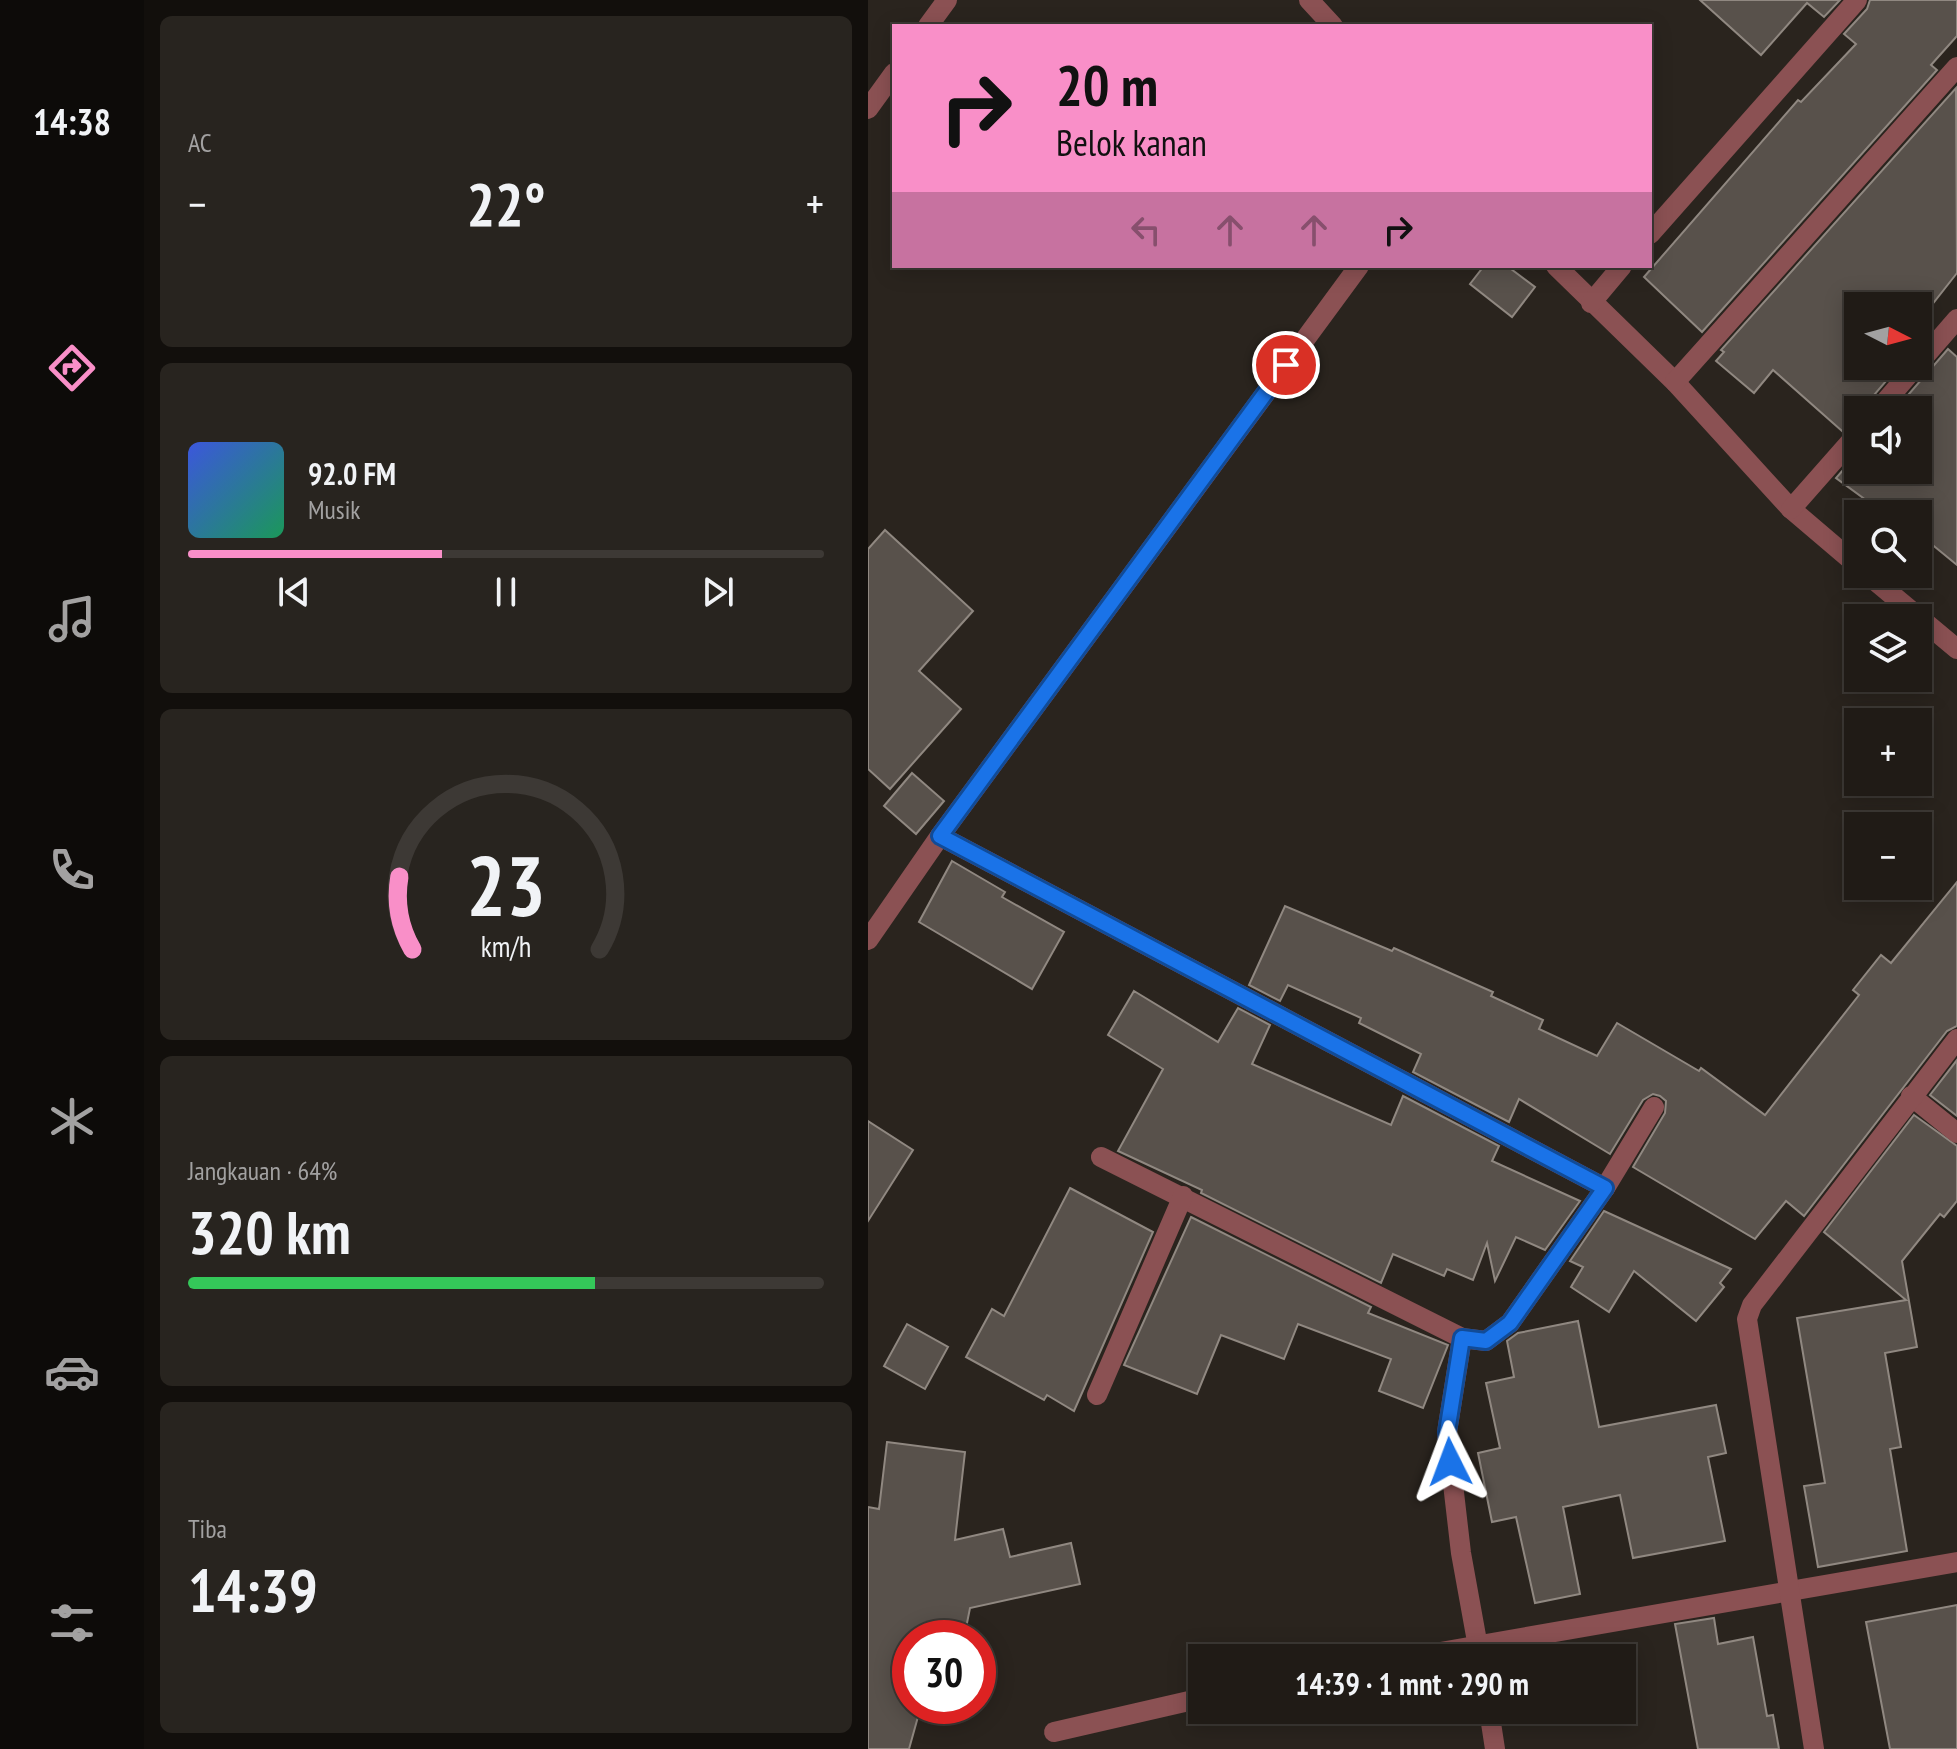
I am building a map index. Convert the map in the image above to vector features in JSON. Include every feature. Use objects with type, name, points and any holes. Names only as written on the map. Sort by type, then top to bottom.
[{"type":"street","points":[[929,24],[947,0]]},
{"type":"street","points":[[1309,0],[1331,24]]},
{"type":"street","points":[[1652,232],[1857,0]]},
{"type":"street","points":[[1675,382],[1957,67]]},
{"type":"street","points":[[868,109],[892,76]]},
{"type":"street","points":[[868,940],[940,836],[1358,268]]},
{"type":"street","points":[[1558,268],[1675,382],[1791,509],[1844,554]]},
{"type":"street","points":[[1591,303],[1620,268]]},
{"type":"street","points":[[1932,348],[1957,319]]},
{"type":"street","points":[[1890,396],[1904,380]]},
{"type":"street","points":[[1791,509],[1844,449]]},
{"type":"street","points":[[1885,588],[1955,644]]},
{"type":"street","points":[[940,836],[1605,1188]]},
{"type":"street","points":[[1814,1749],[1792,1589],[1747,1319],[1752,1305],[1957,1039]]},
{"type":"street","points":[[1911,1096],[1957,1133]]},
{"type":"street","points":[[1101,1157],[1462,1338],[1486,1341],[1510,1323],[1605,1188],[1654,1107]]},
{"type":"street","points":[[1097,1395],[1183,1196]]},
{"type":"street","points":[[1462,1338],[1447,1432],[1461,1553],[1478,1644]]},
{"type":"street","points":[[1520,1644],[1792,1589],[1957,1562]]},
{"type":"street","points":[[1054,1732],[1188,1701]]},
{"type":"street","points":[[1491,1724],[1495,1749]]},
{"type":"building","points":[[1700,0],[1840,0],[1824,17],[1807,3],[1761,55]]},
{"type":"building","points":[[1870,0],[1957,0],[1957,36],[1931,65],[1937,70],[1702,332],[1644,277],[1798,100],[1801,102],[1856,44],[1844,34],[1867,9]]},
{"type":"building","points":[[1956,88],[1957,273],[1932,305],[1932,292],[1844,292],[1844,380],[1887,380],[1873,396],[1844,396],[1844,430],[1773,370],[1754,393],[1716,361],[1724,352],[1721,350]]},
{"type":"building","points":[[1482,268],[1510,268],[1535,287],[1512,317],[1470,284]]},
{"type":"building","points":[[1948,349],[1957,357],[1957,565],[1932,544],[1932,500],[1866,500],[1844,484],[1932,484],[1932,396],[1907,396],[1921,380],[1932,380],[1932,367]]},
{"type":"building","points":[[1844,470],[1844,484],[1836,478]]},
{"type":"building","points":[[885,530],[973,611],[919,671],[961,709],[890,789],[868,769],[868,549]]},
{"type":"building","points":[[912,773],[944,801],[916,834],[884,806]]},
{"type":"building","points":[[952,861],[1005,892],[1002,897],[1064,932],[1032,989],[919,922]]},
{"type":"building","points":[[1957,882],[1957,1026],[1947,1031],[1804,1216],[1786,1201],[1755,1239],[1633,1167],[1665,1113],[1666,1101],[1660,1096],[1653,1094],[1643,1100],[1610,1154],[1519,1099],[1509,1122],[1413,1072],[1421,1054],[1359,1023],[1361,1018],[1288,985],[1280,1001],[1249,985],[1285,906],[1392,951],[1394,948],[1493,992],[1491,996],[1543,1020],[1539,1029],[1597,1056],[1617,1023],[1699,1071],[1701,1068],[1765,1115],[1859,995],[1853,990],[1881,955],[1891,963]]},
{"type":"building","points":[[1134,991],[1218,1042],[1238,1008],[1270,1025],[1252,1064],[1391,1125],[1403,1096],[1499,1146],[1492,1161],[1580,1201],[1545,1250],[1516,1237],[1495,1281],[1487,1243],[1473,1280],[1447,1269],[1444,1276],[1393,1254],[1381,1283],[1201,1193],[1202,1190],[1118,1151],[1163,1069],[1108,1035]]},
{"type":"building","points":[[1957,1060],[1957,1116],[1930,1095]]},
{"type":"building","points":[[1914,1115],[1957,1146],[1957,1201],[1944,1217],[1940,1214],[1902,1261],[1917,1347],[1885,1353],[1901,1447],[1890,1449],[1907,1551],[1818,1567],[1804,1486],[1825,1483],[1797,1318],[1906,1300],[1824,1232]]},
{"type":"building","points":[[868,1121],[913,1150],[868,1221]]},
{"type":"building","points":[[1070,1188],[1153,1232],[1074,1411],[1047,1395],[1044,1400],[966,1357],[992,1309],[1004,1316]]},
{"type":"building","points":[[1604,1211],[1731,1269],[1720,1283],[1724,1287],[1696,1321],[1634,1271],[1609,1312],[1571,1287],[1583,1267],[1570,1261]]},
{"type":"building","points":[[1191,1217],[1371,1307],[1368,1313],[1448,1345],[1423,1408],[1379,1391],[1391,1359],[1298,1324],[1284,1359],[1221,1335],[1197,1394],[1124,1365]]},
{"type":"building","points":[[1578,1321],[1599,1427],[1716,1405],[1726,1453],[1708,1457],[1725,1541],[1633,1558],[1620,1495],[1563,1507],[1580,1594],[1535,1603],[1516,1517],[1492,1522],[1478,1453],[1500,1448],[1486,1383],[1514,1377],[1507,1341],[1518,1333]]},
{"type":"building","points":[[907,1324],[948,1347],[925,1389],[884,1366]]},
{"type":"building","points":[[887,1442],[965,1452],[955,1540],[1003,1529],[1010,1557],[1071,1543],[1080,1584],[970,1608],[968,1620],[892,1620],[892,1724],[916,1724],[909,1749],[868,1749],[868,1507],[879,1509]]},
{"type":"building","points":[[1957,1605],[1957,1749],[1890,1749],[1866,1622]]},
{"type":"building","points":[[1714,1618],[1718,1644],[1753,1637],[1767,1716],[1773,1715],[1779,1749],[1698,1749],[1675,1624]]},
{"type":"route","points":[[1286,365],[940,836],[1605,1188],[1510,1323],[1486,1341],[1462,1338],[1447,1432],[1450,1462]]}]
